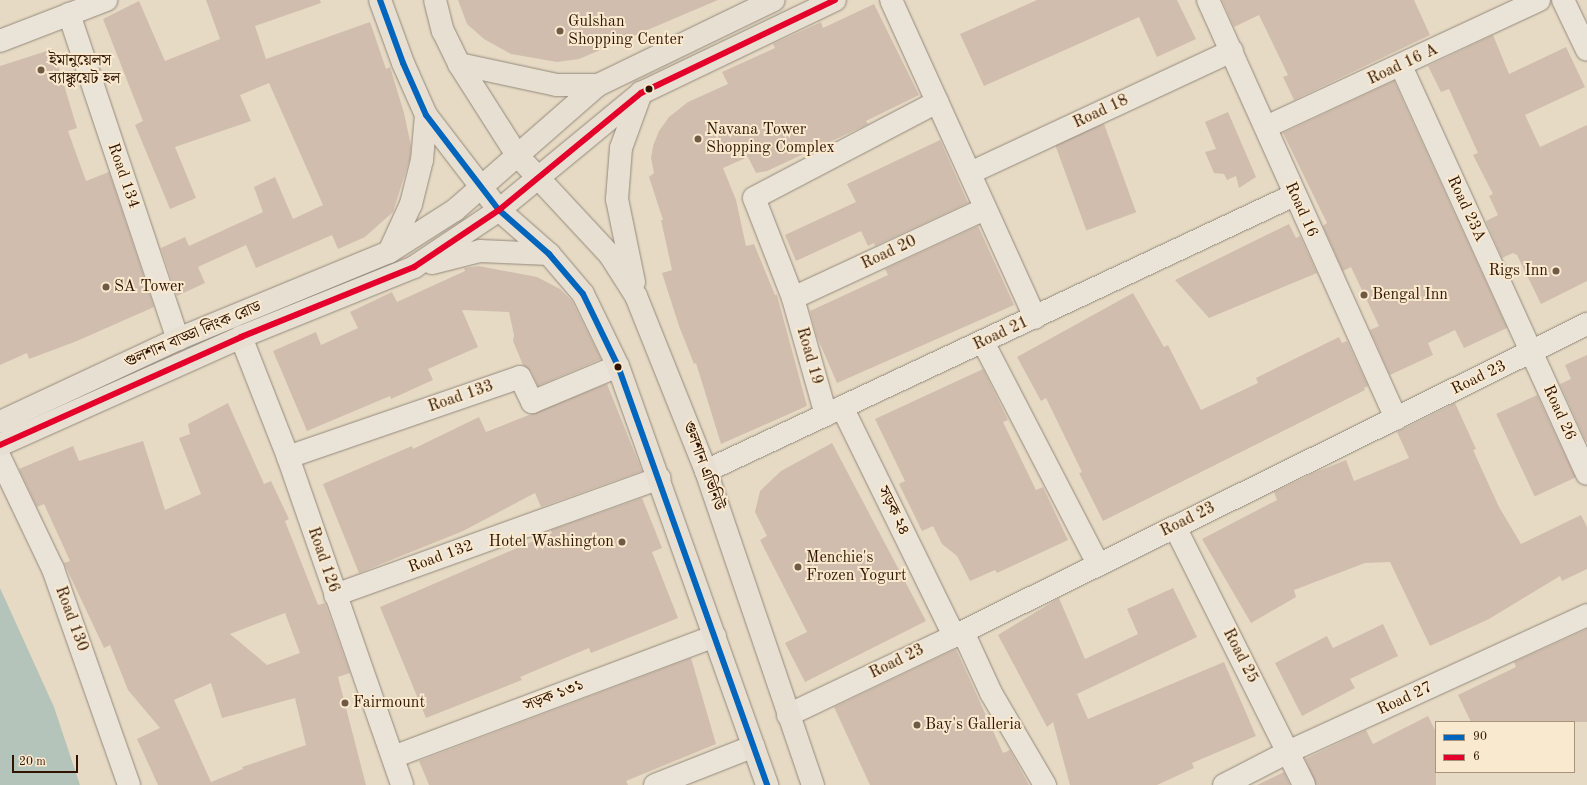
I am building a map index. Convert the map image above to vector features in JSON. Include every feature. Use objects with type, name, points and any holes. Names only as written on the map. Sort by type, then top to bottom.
[{"type":"main road","points":[[380,0],[403,63],[426,115],[499,210],[549,254],[583,294],[618,366],[660,478],[767,785]]},
{"type":"main road","name":"গুলশান এভিনিউ","points":[[435,0],[443,31],[459,64],[517,155],[610,255],[636,296],[706,471],[813,785]]},
{"type":"main road","points":[[459,64],[513,74],[557,85],[598,85],[774,0]]},
{"type":"main road","points":[[414,267],[499,210],[641,93],[835,0]]},
{"type":"main road","name":"গুলশান বাড্ডা লিংক রোড","points":[[0,422],[178,339],[389,252],[455,210],[598,85]]},
{"type":"main road","points":[[636,296],[617,199],[621,148],[641,93]]},
{"type":"main road","points":[[389,252],[411,204],[422,160],[426,115]]},
{"type":"main road","points":[[414,267],[480,251],[549,254]]},
{"type":"main road","name":"গুলশান বাড্ডা লিংক রোড","points":[[0,445],[241,337],[414,267]]},
{"type":"street","points":[[0,41],[106,0]]},
{"type":"street","points":[[891,0],[1035,318]]},
{"type":"street","name":"Road 16","points":[[1208,0],[1396,418]]},
{"type":"street","name":"Road 16 A","points":[[1266,127],[1401,66],[1539,0]]},
{"type":"street","points":[[1563,0],[1587,50]]},
{"type":"street","name":"Road 134","points":[[69,14],[178,339]]},
{"type":"street","name":"Road 18","points":[[970,172],[1232,51]]},
{"type":"street","name":"Road 23A","points":[[1401,66],[1532,352]]},
{"type":"street","name":"Road 19","points":[[834,411],[793,298],[754,198],[937,102]]},
{"type":"street","name":"Road 21","points":[[706,471],[1035,318],[1294,194]]},
{"type":"street","name":"Road 20","points":[[793,298],[985,209]]},
{"type":"street","name":"Road 23","points":[[788,715],[958,634],[1587,324]]},
{"type":"street","name":"Road 126","points":[[241,337],[288,457],[402,785]]},
{"type":"street","points":[[983,342],[1098,564]]},
{"type":"street","name":"Road 26","points":[[1532,352],[1587,474]]},
{"type":"street","name":"Road 133","points":[[288,457],[520,377],[532,402],[618,366]]},
{"type":"street","name":"সড়ক ২৪","points":[[834,411],[991,693],[1045,785]]},
{"type":"street","name":"Road 130","points":[[0,458],[53,569],[129,785]]},
{"type":"street","name":"Road 132","points":[[335,595],[660,478]]},
{"type":"street","points":[[0,479],[46,577],[73,657]]},
{"type":"street","name":"Road 25","points":[[1175,527],[1304,785]]},
{"type":"street","name":"Road 27","points":[[1224,785],[1288,752],[1587,615]]},
{"type":"street","name":"সড়ক ১৩১","points":[[393,757],[715,636]]},
{"type":"street","points":[[655,785],[754,746]]},
{"type":"shaded area","points":[[0,588],[54,707],[80,785],[0,785]]},
{"type":"building","points":[[206,0],[320,0],[321,3],[255,26],[266,59],[370,22],[386,69],[390,67],[404,113],[411,146],[410,158],[393,212],[365,237],[338,249],[332,235],[256,268],[246,245],[198,267],[205,283],[177,296],[161,248],[185,237],[189,246],[263,212],[254,187],[275,177],[293,219],[323,205],[269,83],[240,95],[251,121],[175,147],[196,198],[170,209],[135,125],[143,121],[103,19],[139,1],[165,61],[220,39]]},
{"type":"building","name":"Gulshan Shopping Center","points":[[458,0],[718,0],[579,59],[557,62],[511,54],[484,39],[467,24]]},
{"type":"building","points":[[1037,0],[1177,0],[1196,39],[1157,57],[1139,17],[984,86],[960,34]]},
{"type":"building","points":[[1222,0],[1414,0],[1430,35],[1294,100],[1283,77],[1288,75],[1259,15],[1234,27]]},
{"type":"building","points":[[874,4],[919,95],[866,121],[868,124],[862,127],[767,171],[756,173],[748,157],[723,168],[736,200],[746,246],[754,244],[775,295],[777,295],[807,406],[721,444],[696,363],[694,364],[679,326],[662,273],[672,270],[661,220],[663,220],[649,177],[654,173],[651,158],[653,146],[659,131],[669,117],[688,102],[728,84],[722,72],[775,48],[773,44],[821,22],[823,28]]},
{"type":"building","points":[[1493,35],[1509,74],[1566,47],[1585,87],[1525,115],[1540,147],[1587,125],[1587,281],[1541,304],[1517,255],[1513,253],[1502,258],[1486,221],[1498,215],[1489,196],[1493,194],[1473,155],[1478,153],[1449,89],[1441,92],[1428,66]]},
{"type":"building","points":[[53,49],[77,128],[68,131],[86,181],[109,172],[154,307],[77,341],[29,359],[27,353],[0,365],[0,66]]},
{"type":"building","points":[[1394,81],[1507,328],[1464,348],[1455,330],[1428,343],[1433,355],[1390,375],[1370,330],[1379,326],[1351,267],[1343,271],[1323,226],[1327,223],[1283,133]]},
{"type":"building","points":[[1228,112],[1256,177],[1239,188],[1236,176],[1227,180],[1224,174],[1214,173],[1205,152],[1216,149],[1205,122]]},
{"type":"building","points":[[1104,124],[1136,212],[1086,230],[1054,142]]},
{"type":"building","points":[[940,140],[968,203],[875,246],[874,243],[868,246],[861,231],[796,261],[785,235],[856,202],[847,184]]},
{"type":"building","points":[[1289,224],[1296,238],[1300,236],[1317,273],[1209,318],[1175,280]]},
{"type":"building","points":[[978,226],[1014,305],[837,383],[817,337],[810,311],[888,275],[885,269]]},
{"type":"building","points":[[479,266],[537,277],[560,289],[572,301],[601,359],[538,386],[531,371],[523,365],[513,341],[514,335],[509,312],[462,310],[478,347],[428,369],[433,380],[391,399],[390,396],[307,431],[273,351],[316,332],[321,345],[358,328],[350,312],[392,292],[397,302],[465,271],[464,268]]},
{"type":"building","points":[[1133,293],[1164,347],[1168,345],[1201,410],[1258,383],[1256,378],[1339,337],[1342,343],[1347,341],[1368,386],[1364,388],[1365,390],[1103,521],[1079,473],[1082,472],[1046,398],[1041,401],[1017,357]]},
{"type":"building","points":[[1587,355],[1586,442],[1560,384],[1571,379],[1565,365]]},
{"type":"building","points":[[983,369],[1008,420],[1003,422],[1036,490],[1043,487],[1068,540],[997,573],[995,570],[970,581],[957,556],[942,544],[933,526],[922,531],[899,484],[905,481],[875,419]]},
{"type":"building","points":[[607,384],[642,471],[541,507],[535,493],[463,531],[359,573],[323,484],[412,446],[413,449],[479,417],[486,432]]},
{"type":"building","points":[[1537,395],[1575,477],[1535,496],[1496,414]]},
{"type":"building","points":[[228,403],[264,484],[271,481],[289,519],[285,521],[318,605],[325,603],[350,673],[338,677],[366,785],[158,785],[137,739],[160,728],[128,690],[110,645],[104,648],[64,563],[70,561],[44,504],[37,507],[19,469],[73,446],[79,461],[143,441],[165,510],[201,494],[179,438],[190,434],[188,424]],"holes":[[[285,613],[300,653],[267,665],[230,634]],[[211,683],[222,718],[295,698],[306,745],[242,767],[243,769],[211,782],[174,700]]]},
{"type":"building","points":[[1455,403],[1476,449],[1473,450],[1499,507],[1521,544],[1581,515],[1587,527],[1587,569],[1562,581],[1560,576],[1489,619],[1430,646],[1390,562],[1365,563],[1294,590],[1296,597],[1251,623],[1202,539],[1277,500],[1274,492],[1316,472],[1346,460],[1354,481],[1409,458],[1397,432]]},
{"type":"building","points":[[832,443],[926,621],[805,682],[785,643],[807,632],[760,540],[767,536],[755,512],[760,491],[781,471]]},
{"type":"building","points":[[642,498],[662,548],[652,552],[678,618],[591,653],[589,648],[520,677],[522,680],[426,718],[380,607],[552,533],[551,530]]},
{"type":"building","points":[[1173,588],[1197,637],[1077,694],[1088,719],[1224,662],[1256,736],[1192,763],[1194,768],[1157,785],[1070,785],[1053,722],[1047,727],[998,635],[1059,598],[1085,659],[1138,634],[1127,609]]},
{"type":"building","points":[[1383,624],[1398,656],[1350,679],[1355,688],[1302,716],[1275,663],[1327,636],[1333,648]]},
{"type":"building","points":[[1587,629],[1587,722],[1471,721],[1458,695],[1516,667],[1514,662]]},
{"type":"building","name":"Bay's Galleria","points":[[956,649],[1003,753],[1010,750],[1029,785],[870,785],[834,707]]},
{"type":"building","points":[[691,658],[716,744],[626,781],[628,785],[429,785],[419,761]]},
{"type":"building","points":[[1428,716],[1435,730],[1436,785],[1316,785],[1305,759],[1366,730],[1373,744]]},
{"type":"building","points":[[1284,772],[1290,785],[1257,785]]},
{"type":"transit line","name":"90","points":[[380,0],[403,63],[426,115],[499,210],[549,254],[583,294],[618,366],[767,785]]},
{"type":"transit line","name":"6","points":[[0,445],[241,337],[414,267],[499,210],[641,93],[835,0]]},
{"type":"place","name":"Gulshan Shopping Center","points":[[560,31]]},
{"type":"place","name":"ইমানুয়েলস ব্যাঙ্কুয়েট হল","points":[[41,70]]},
{"type":"place","name":"Navana Tower Shopping Complex","points":[[698,139]]},
{"type":"place","name":"Rigs Inn","points":[[1556,271]]},
{"type":"place","name":"SA Tower","points":[[106,287]]},
{"type":"place","name":"Bengal Inn","points":[[1364,295]]},
{"type":"place","name":"Hotel Washington","points":[[622,542]]},
{"type":"place","name":"Menchie's Frozen Yogurt","points":[[798,567]]},
{"type":"place","name":"Fairmount","points":[[345,703]]},
{"type":"place","name":"Bay's Galleria","points":[[917,725]]}]
